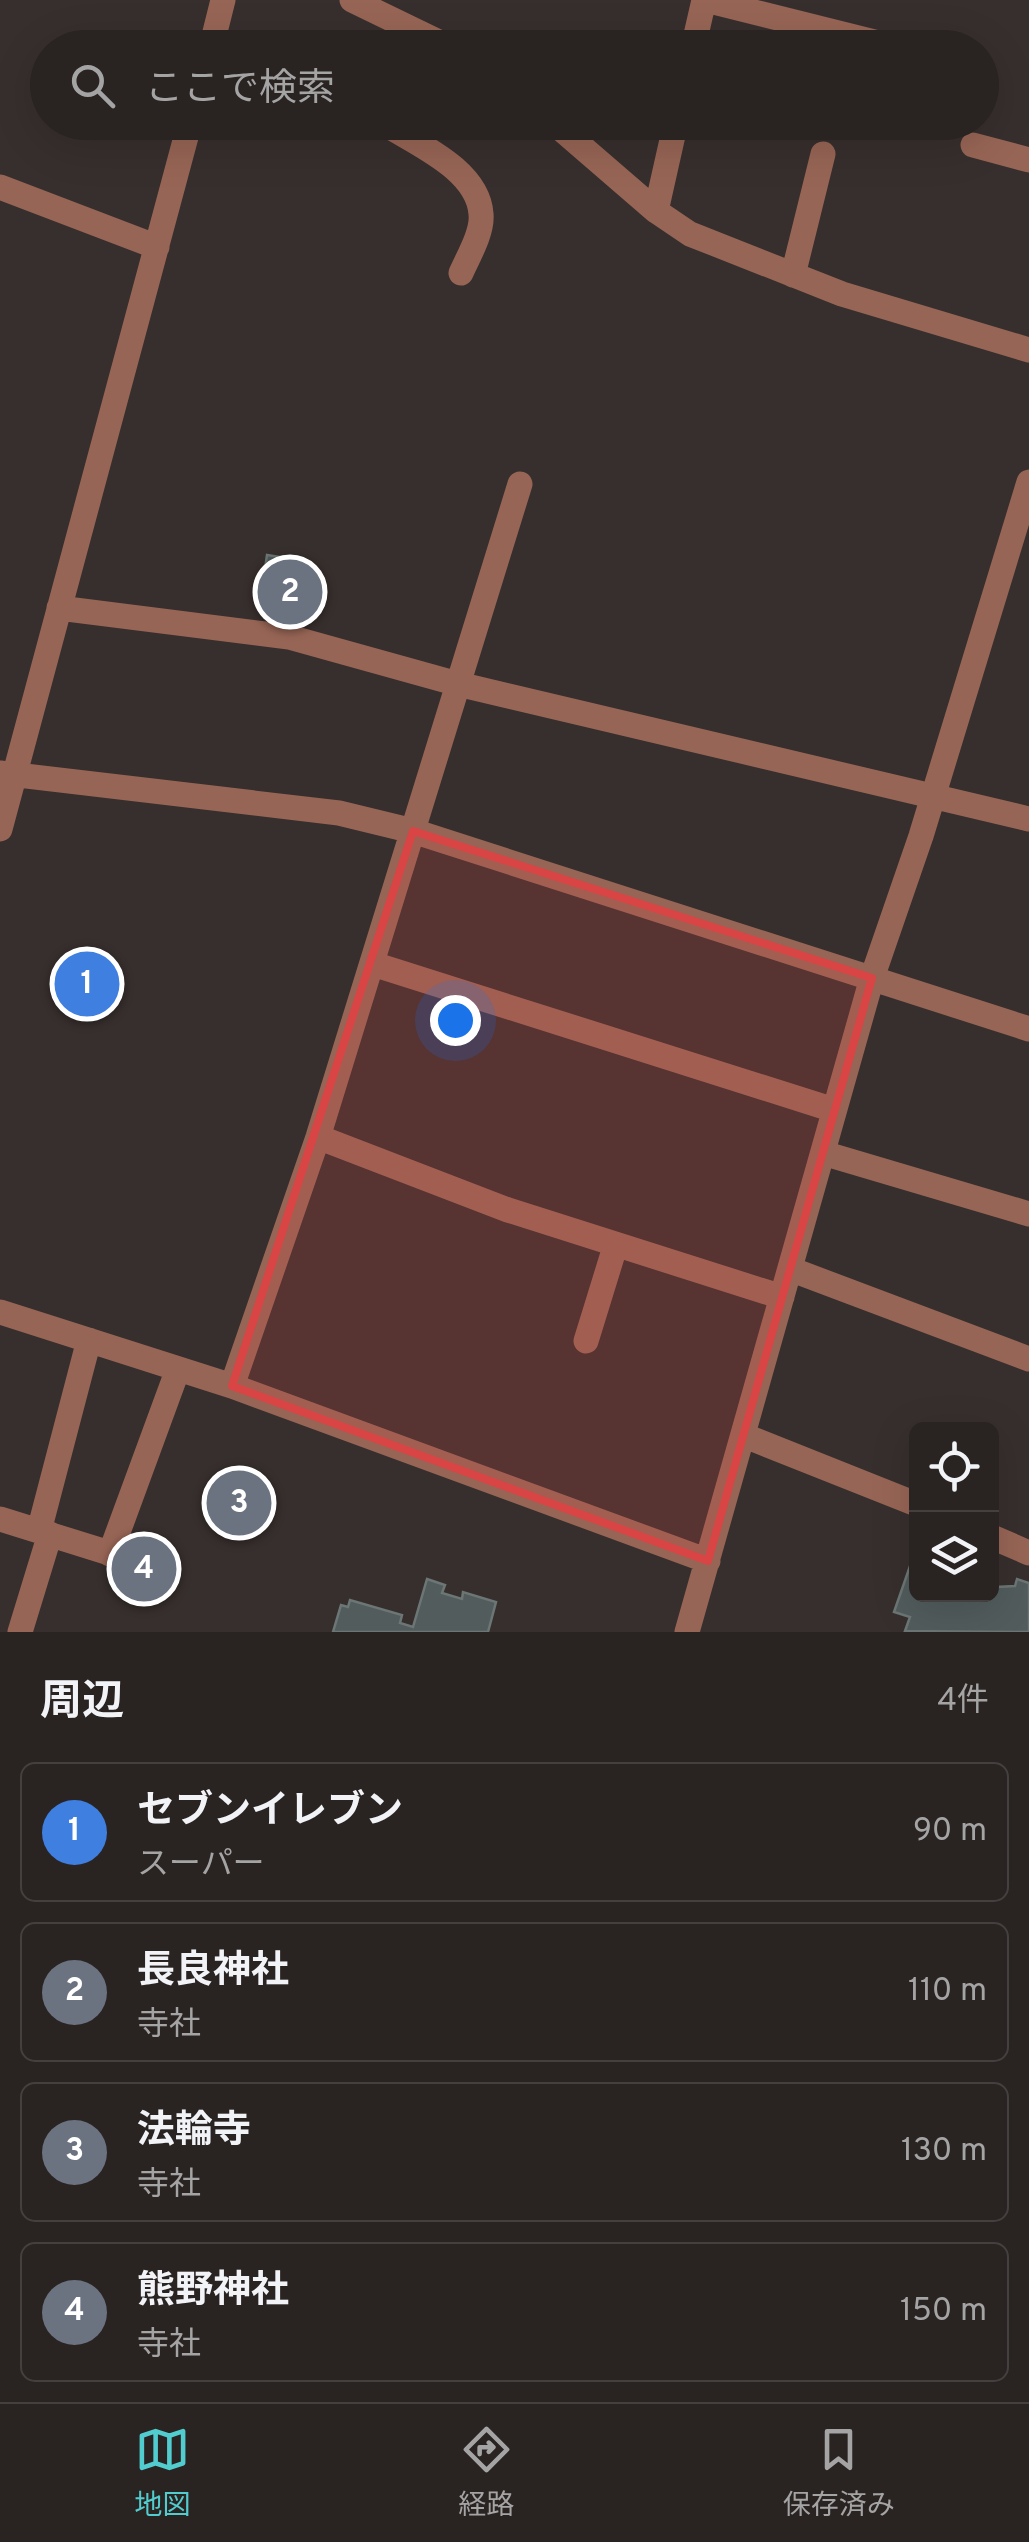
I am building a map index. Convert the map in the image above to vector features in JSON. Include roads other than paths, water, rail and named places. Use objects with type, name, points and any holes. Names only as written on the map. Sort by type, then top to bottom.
[{"type":"street","points":[[215,30],[223,0]]},
{"type":"street","points":[[352,0],[414,30]]},
{"type":"street","points":[[698,30],[705,0],[826,30]]},
{"type":"street","points":[[0,829],[7,774],[59,608],[185,140]]},
{"type":"street","points":[[410,140],[475,188],[482,218],[462,274]]},
{"type":"street","points":[[574,140],[656,211],[690,234],[842,294],[1029,350]]},
{"type":"street","points":[[656,211],[672,140]]},
{"type":"street","points":[[973,144],[1029,160]]},
{"type":"street","points":[[793,275],[823,154]]},
{"type":"street","points":[[0,187],[157,247]]},
{"type":"street","points":[[688,1632],[872,978],[933,798],[1029,482]]},
{"type":"street","points":[[232,1386],[373,964],[520,484]]},
{"type":"street","points":[[59,608],[289,637],[458,684],[1029,819]]},
{"type":"street","points":[[7,774],[340,813],[414,831],[1029,1029]]},
{"type":"street","points":[[373,964],[834,1110]]},
{"type":"street","points":[[318,1136],[616,1246],[782,1298]]},
{"type":"street","points":[[823,1153],[1029,1214]]},
{"type":"street","points":[[586,1341],[616,1246]]},
{"type":"street","points":[[790,1269],[1029,1360]]},
{"type":"street","points":[[0,1312],[232,1386],[708,1561]]},
{"type":"street","points":[[20,1632],[89,1340]]},
{"type":"street","points":[[0,1519],[115,1555],[178,1368]]},
{"type":"street","points":[[745,1436],[909,1501]]},
{"type":"street","points":[[999,1540],[1029,1553]]},
{"type":"place","name":"長良神社","points":[[290,592]]},
{"type":"place","name":"セブンイレブン","points":[[87,984]]},
{"type":"place","name":"法輪寺","points":[[239,1503]]},
{"type":"place","name":"熊野神社","points":[[144,1569]]}]
